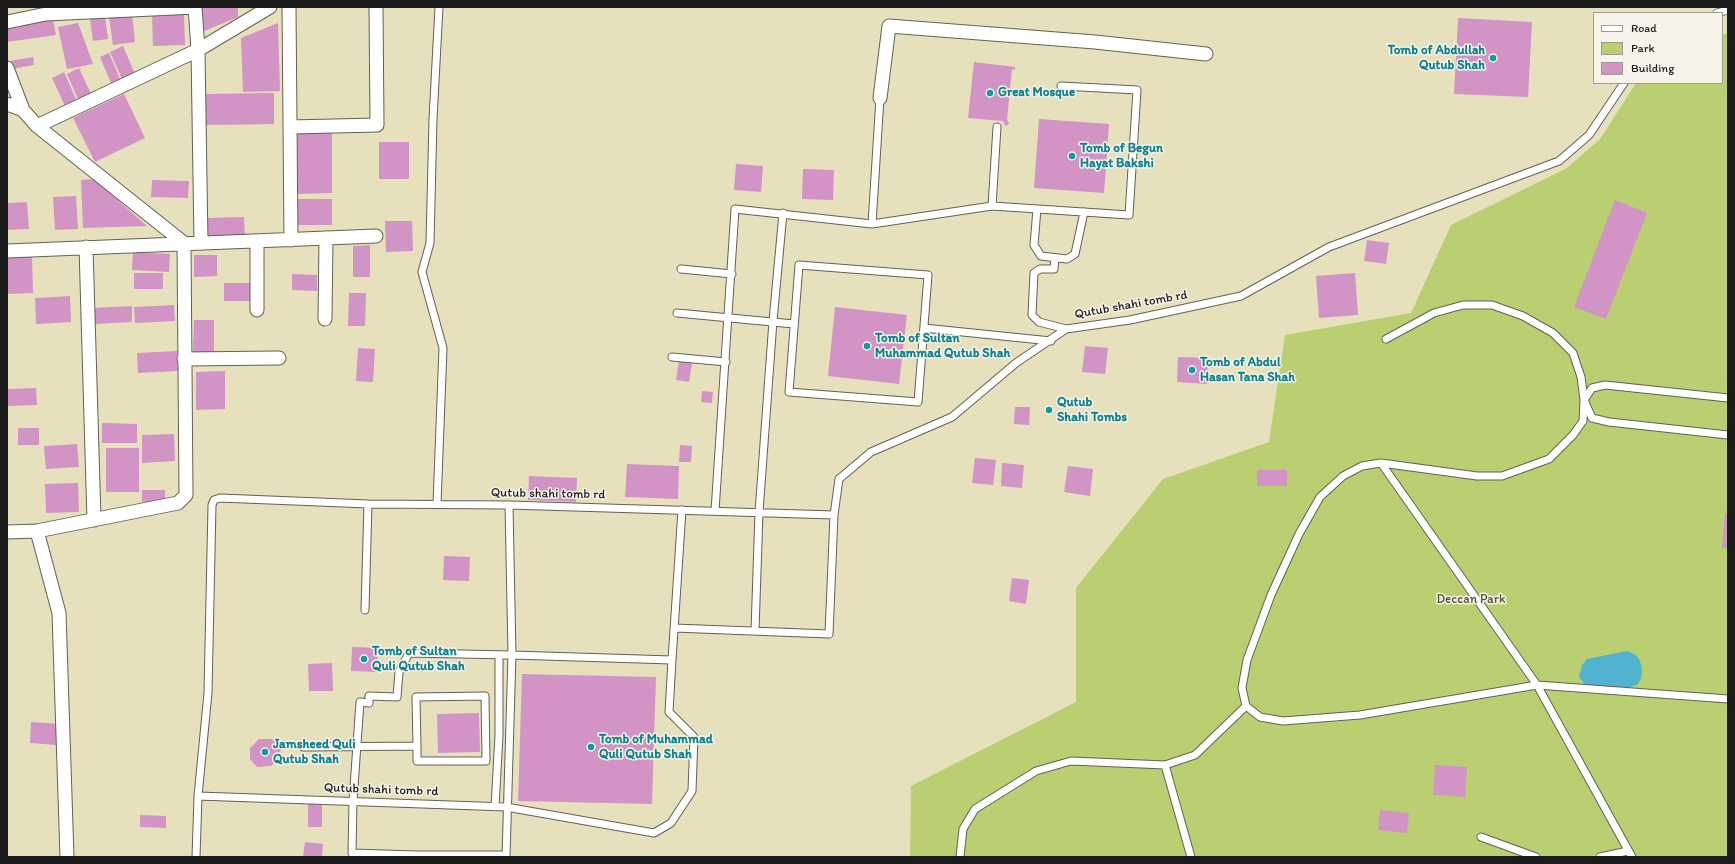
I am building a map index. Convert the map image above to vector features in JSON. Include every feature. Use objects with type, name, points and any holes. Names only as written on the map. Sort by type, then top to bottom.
[{"type":"street","points":[[7,22],[46,11],[195,7],[198,50],[200,242]]},
{"type":"street","points":[[37,126],[198,50],[269,7]]},
{"type":"street","points":[[289,7],[291,240]]},
{"type":"street","points":[[290,127],[377,125],[376,7]]},
{"type":"street","points":[[880,98],[889,26],[1095,42],[1206,54]]},
{"type":"street","points":[[7,68],[23,110],[37,126],[184,243]]},
{"type":"street","points":[[7,104],[23,110]]},
{"type":"street","points":[[7,251],[376,236]]},
{"type":"street","points":[[325,319],[326,238]]},
{"type":"street","points":[[257,241],[257,310]]},
{"type":"street","points":[[7,532],[38,531],[178,503],[186,495],[184,243]]},
{"type":"street","points":[[86,247],[94,520]]},
{"type":"street","points":[[184,359],[279,358]]},
{"type":"street","points":[[38,531],[59,613],[67,857]]},
{"type":"lane","points":[[437,504],[444,348],[422,272],[430,244],[432,119],[439,7]]},
{"type":"lane","name":"Qutub shahi tomb rd","points":[[674,628],[829,634],[834,515],[839,479],[871,452],[952,417],[1016,363],[1066,329],[1130,320],[1241,296],[1329,247],[1559,160],[1589,135],[1623,84]]},
{"type":"lane","points":[[715,510],[732,274],[735,209],[783,213],[872,224],[992,206],[1129,215],[1137,90],[1061,86]]},
{"type":"lane","points":[[872,224],[880,98]]},
{"type":"lane","points":[[992,206],[997,127]]},
{"type":"lane","points":[[1037,209],[1034,245],[1040,256],[1067,260],[1075,254],[1084,212]]},
{"type":"lane","points":[[755,631],[759,512],[773,321],[783,213]]},
{"type":"lane","points":[[1055,258],[1054,269],[1040,269],[1034,273],[1032,315],[1039,322],[1066,329]]},
{"type":"lane","points":[[799,265],[928,275],[924,328],[918,402],[789,392],[799,265]]},
{"type":"lane","points":[[681,269],[732,274]]},
{"type":"lane","points":[[1386,339],[1434,313],[1463,305],[1492,305],[1523,316],[1553,333],[1573,353],[1581,377],[1584,400],[1583,421],[1573,435],[1549,459],[1502,476],[1477,476],[1381,463],[1362,466],[1343,476],[1320,497],[1303,528],[1271,595],[1247,660],[1242,688],[1246,706],[1260,717],[1283,721],[1360,715],[1537,685],[1728,699]]},
{"type":"lane","points":[[677,313],[794,324]]},
{"type":"lane","points":[[924,328],[1050,341]]},
{"type":"lane","points":[[672,357],[726,362]]},
{"type":"lane","points":[[1584,400],[1592,388],[1605,385],[1728,398]]},
{"type":"lane","points":[[1584,400],[1592,418],[1609,422],[1728,435]]},
{"type":"lane","points":[[1381,463],[1537,685],[1630,854],[1600,857]]},
{"type":"lane","name":"Qutub shahi tomb rd","points":[[682,510],[669,712],[694,737],[692,791],[671,823],[654,833],[506,807],[198,796],[208,693],[212,505],[214,500],[220,498],[368,504],[509,505],[715,510],[834,515]]},
{"type":"lane","points":[[365,610],[368,504]]},
{"type":"lane","points":[[509,505],[512,655],[506,807],[506,856],[352,855],[353,801],[360,702],[369,703],[369,696],[398,697],[399,672],[409,654],[512,655],[672,660]]},
{"type":"lane","points":[[494,807],[499,734],[499,656]]},
{"type":"lane","points":[[486,696],[486,761],[417,761],[416,746],[416,697],[486,696]]},
{"type":"lane","points":[[960,857],[962,829],[975,809],[1036,771],[1071,761],[1165,765],[1195,755],[1246,706]]},
{"type":"lane","points":[[486,734],[499,734]]},
{"type":"lane","points":[[303,747],[416,746]]},
{"type":"lane","points":[[1165,765],[1191,857]]},
{"type":"lane","points":[[196,857],[198,796]]},
{"type":"lane","points":[[1481,837],[1536,857]]},
{"type":"green space","name":"Deccan Park","points":[[1728,33],[1728,857],[910,857],[911,786],[1076,702],[1076,588],[1163,479],[1269,442],[1285,335],[1411,313],[1451,225],[1567,168],[1600,139],[1635,84],[1723,84],[1723,35]]},
{"type":"water","points":[[1627,651],[1633,654],[1640,661],[1642,675],[1641,679],[1636,685],[1619,689],[1597,689],[1587,686],[1579,677],[1582,665],[1587,659]]},
{"type":"building","points":[[202,7],[238,7],[238,17],[202,32]]},
{"type":"building","points":[[184,13],[185,45],[153,46],[152,14]]},
{"type":"building","points":[[132,14],[135,42],[113,45],[109,17]]},
{"type":"building","points":[[105,17],[108,39],[93,41],[90,19]]},
{"type":"building","name":"Tomb of Abdullah Qutub Shah","points":[[1458,18],[1532,22],[1528,97],[1454,94]]},
{"type":"building","points":[[53,20],[56,35],[7,42],[7,27]]},
{"type":"building","points":[[78,23],[93,64],[67,69],[58,27]]},
{"type":"building","points":[[278,23],[280,91],[243,92],[241,38]]},
{"type":"building","points":[[123,46],[135,74],[122,79],[110,52]]},
{"type":"building","points":[[109,53],[120,79],[111,83],[100,57]]},
{"type":"building","points":[[33,57],[34,65],[11,69],[10,61]]},
{"type":"building","name":"Great Mosque","points":[[974,62],[1015,67],[1015,70],[1012,69],[1007,120],[1009,123],[1007,126],[1003,121],[968,118]]},
{"type":"building","points":[[79,68],[91,94],[78,99],[67,74]]},
{"type":"building","points":[[64,72],[77,101],[65,106],[52,78]]},
{"type":"building","points":[[274,93],[274,124],[204,125],[204,94]]},
{"type":"building","points":[[124,94],[145,138],[95,162],[73,118]]},
{"type":"building","name":"Tomb of Begun Hayat Bakshi","points":[[1039,119],[1109,124],[1104,193],[1034,188]]},
{"type":"building","points":[[296,131],[332,131],[332,193],[297,194]]},
{"type":"building","points":[[379,142],[409,142],[409,179],[379,179]]},
{"type":"building","points":[[736,164],[763,166],[761,192],[734,190]]},
{"type":"building","points":[[803,169],[834,170],[833,200],[802,199]]},
{"type":"building","points":[[94,179],[147,226],[83,228],[81,180]]},
{"type":"building","points":[[152,180],[189,181],[188,198],[151,197]]},
{"type":"building","points":[[76,196],[78,229],[55,230],[53,197]]},
{"type":"building","points":[[298,199],[332,199],[332,225],[298,225]]},
{"type":"building","points":[[1615,200],[1647,213],[1606,319],[1574,307]]},
{"type":"building","points":[[27,202],[29,229],[7,230],[7,203]]},
{"type":"building","points":[[244,217],[245,240],[207,241],[206,218]]},
{"type":"building","points":[[385,221],[412,221],[413,251],[386,252]]},
{"type":"building","points":[[1367,240],[1389,243],[1386,264],[1364,261]]},
{"type":"building","points":[[370,245],[370,277],[353,277],[353,246]]},
{"type":"building","points":[[133,252],[170,254],[169,272],[132,270]]},
{"type":"building","points":[[194,255],[217,255],[217,276],[194,277]]},
{"type":"building","points":[[32,256],[33,293],[7,294],[7,257]]},
{"type":"building","points":[[134,273],[163,273],[163,289],[134,289]]},
{"type":"building","points":[[1355,273],[1358,315],[1319,318],[1316,276]]},
{"type":"building","points":[[292,274],[317,275],[317,291],[292,290]]},
{"type":"building","points":[[224,283],[255,283],[255,301],[224,301]]},
{"type":"building","points":[[349,293],[366,293],[365,326],[348,326]]},
{"type":"building","points":[[70,296],[71,322],[36,324],[35,298]]},
{"type":"building","points":[[174,305],[175,321],[135,323],[134,307]]},
{"type":"building","points":[[132,306],[132,322],[94,324],[93,308]]},
{"type":"building","name":"Tomb of Sultan Muhammad Qutub Shah","points":[[835,307],[907,315],[899,384],[828,376]]},
{"type":"building","points":[[194,320],[214,320],[214,353],[193,353]]},
{"type":"building","points":[[1085,346],[1108,348],[1105,374],[1082,372]]},
{"type":"building","points":[[358,348],[375,349],[373,382],[356,381]]},
{"type":"building","points":[[177,351],[178,371],[138,373],[137,353]]},
{"type":"building","name":"Tomb of Abdul Hasan Tana Shah","points":[[1178,357],[1208,358],[1207,384],[1177,382]]},
{"type":"building","points":[[679,361],[692,363],[689,382],[676,380]]},
{"type":"building","points":[[225,371],[225,409],[196,410],[196,372]]},
{"type":"building","points":[[36,388],[37,405],[7,406],[7,389]]},
{"type":"building","points":[[702,391],[713,392],[712,403],[701,402]]},
{"type":"building","points":[[1015,407],[1030,407],[1029,425],[1014,424]]},
{"type":"building","points":[[102,423],[137,424],[137,443],[102,443]]},
{"type":"building","points":[[18,428],[39,428],[39,445],[18,445]]},
{"type":"building","points":[[174,434],[175,461],[142,463],[142,435]]},
{"type":"building","points":[[77,444],[79,467],[46,469],[44,446]]},
{"type":"building","points":[[680,445],[692,446],[691,462],[679,462]]},
{"type":"building","points":[[106,448],[139,448],[139,492],[106,492]]},
{"type":"building","points":[[975,458],[996,460],[993,485],[972,483]]},
{"type":"building","points":[[1002,463],[1024,465],[1022,488],[1001,486]]},
{"type":"building","points":[[627,464],[679,466],[678,499],[625,497]]},
{"type":"building","points":[[1068,466],[1093,469],[1090,496],[1064,492]]},
{"type":"building","points":[[1257,470],[1287,470],[1287,486],[1257,486]]},
{"type":"building","points":[[529,476],[577,478],[576,502],[528,500]]},
{"type":"building","points":[[78,483],[79,512],[46,513],[45,484]]},
{"type":"building","points":[[142,490],[165,490],[165,501],[142,502]]},
{"type":"building","points":[[1725,513],[1728,514],[1728,548],[1722,548]]},
{"type":"building","points":[[444,556],[470,557],[469,581],[443,580]]},
{"type":"building","points":[[1012,578],[1029,580],[1026,604],[1009,601]]},
{"type":"building","name":"Tomb of Sultan Quli Qutub Shah","points":[[352,647],[378,648],[377,672],[351,671]]},
{"type":"building","points":[[332,663],[333,691],[309,691],[308,664]]},
{"type":"building","points":[[522,674],[656,677],[652,804],[518,801]]},
{"type":"building","points":[[479,713],[480,752],[438,753],[437,714]]},
{"type":"building","points":[[31,722],[59,724],[57,745],[30,743]]},
{"type":"building","name":"Jamsheed Quli Qutub Shah","points":[[259,739],[272,739],[281,747],[280,757],[271,766],[257,767],[250,759],[250,748]]},
{"type":"building","points":[[1435,765],[1467,767],[1465,797],[1433,795]]},
{"type":"building","points":[[308,804],[322,804],[322,827],[308,827]]},
{"type":"building","points":[[1380,810],[1409,813],[1407,833],[1378,830]]},
{"type":"building","points":[[140,815],[166,816],[166,828],[140,827]]},
{"type":"building","points":[[305,842],[323,844],[322,857],[303,857]]},
{"type":"place","name":"Tomb of Abdullah Qutub Shah","points":[[1493,58]]},
{"type":"place","name":"Great Mosque","points":[[990,93]]},
{"type":"place","name":"Tomb of Begun Hayat Bakshi","points":[[1072,156]]},
{"type":"place","name":"Tomb of Sultan Muhammad Qutub Shah","points":[[867,346]]},
{"type":"place","name":"Tomb of Abdul Hasan Tana Shah","points":[[1192,370]]},
{"type":"place","name":"Qutub Shahi Tombs","points":[[1049,410]]},
{"type":"place","name":"Tomb of Sultan Quli Qutub Shah","points":[[364,659]]},
{"type":"place","name":"Tomb of Muhammad Quli Qutub Shah","points":[[591,747]]},
{"type":"place","name":"Jamsheed Quli Qutub Shah","points":[[265,752]]}]
